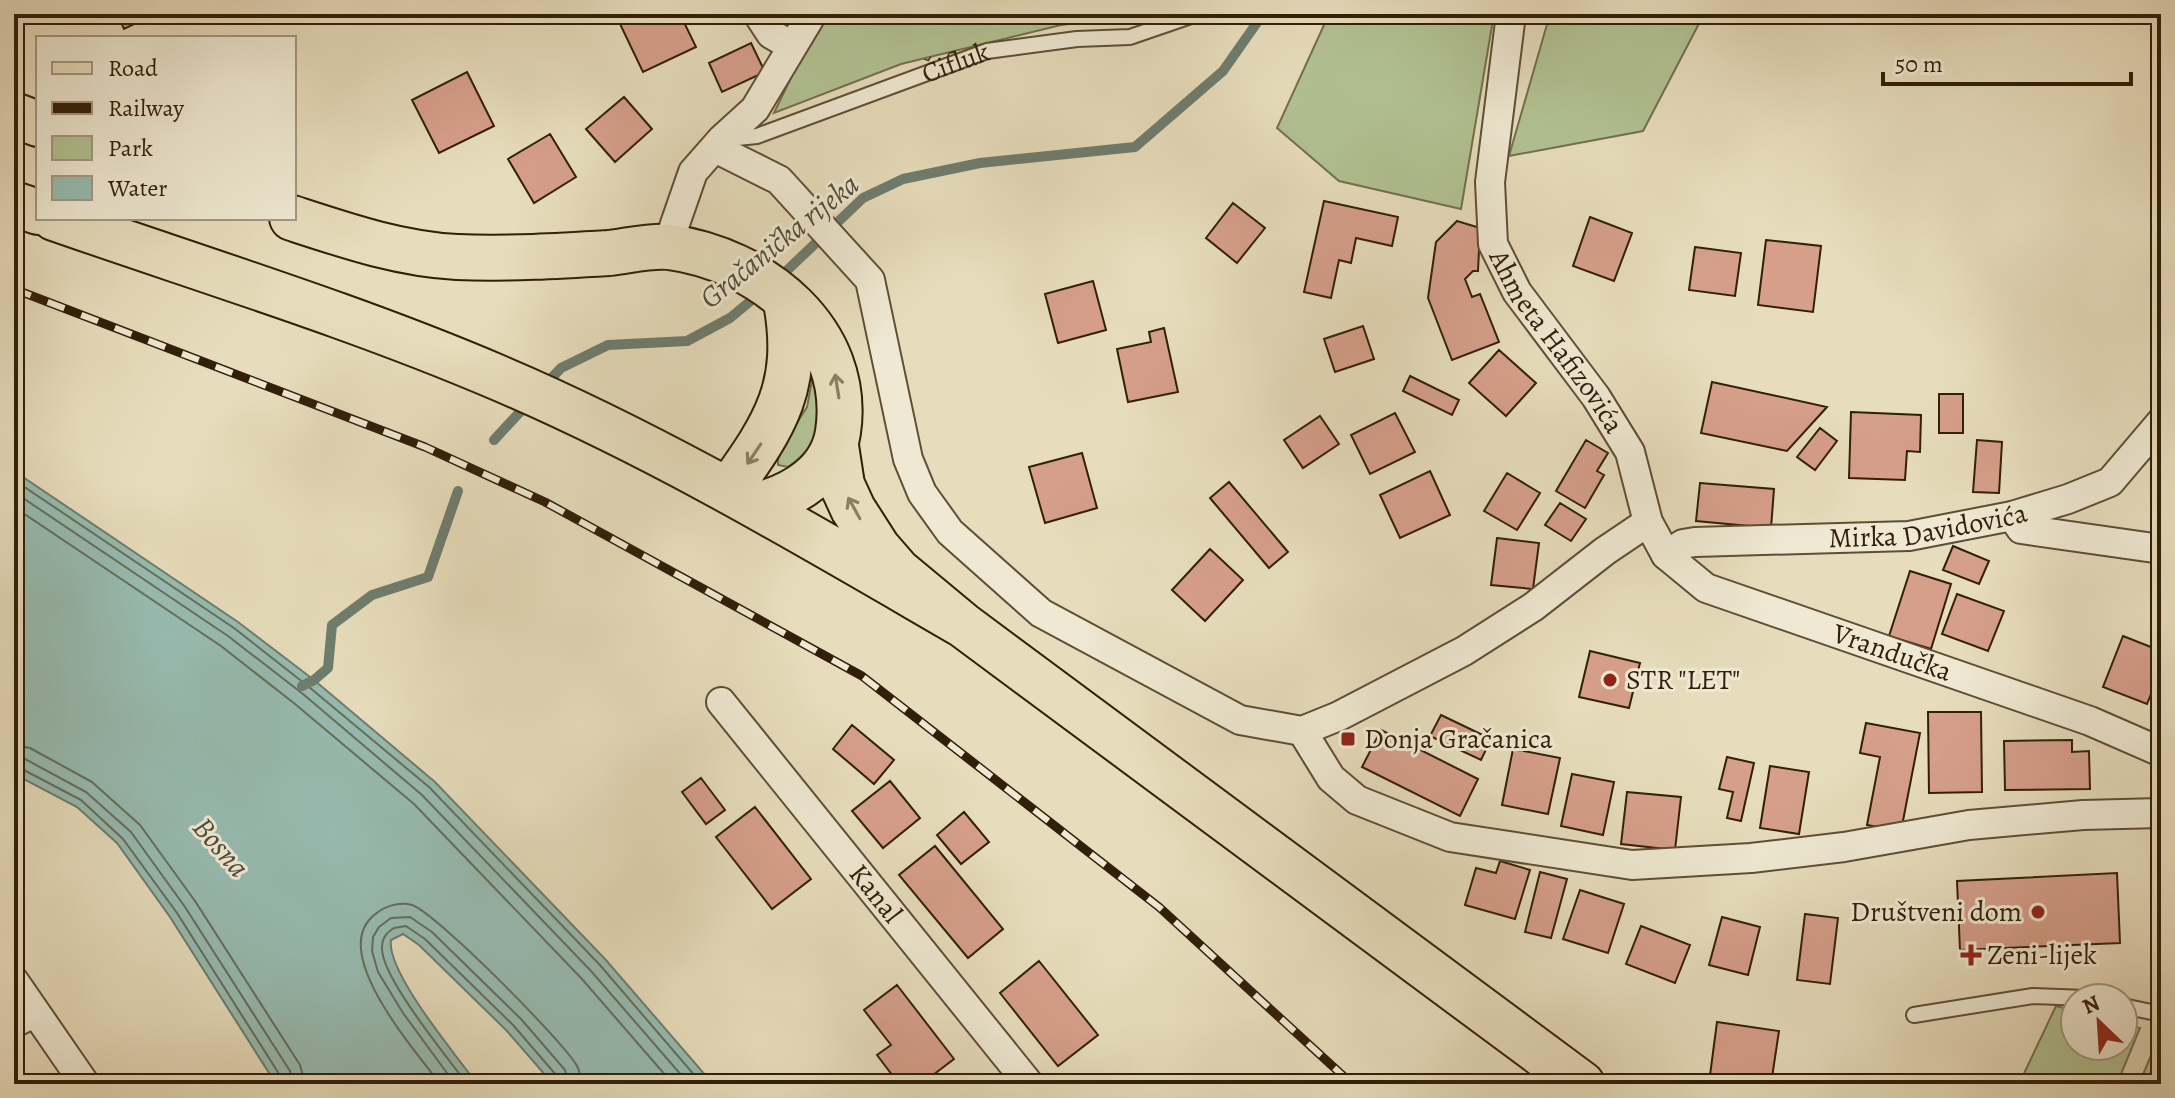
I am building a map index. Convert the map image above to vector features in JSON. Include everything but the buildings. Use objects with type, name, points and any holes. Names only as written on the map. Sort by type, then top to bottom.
[{"type":"main road","points":[[14,115],[36,123]]},
{"type":"main road","points":[[14,204],[36,211]]},
{"type":"main road","points":[[296,219],[381,247],[455,257],[539,257],[667,247],[713,256],[736,266],[802,314],[819,335],[832,360],[839,389],[840,420],[836,446],[842,485],[878,548],[898,571],[963,625],[1582,1084]]},
{"type":"main road","points":[[60,220],[402,339],[499,378],[744,497],[963,625]]},
{"type":"main road","points":[[744,497],[785,394],[792,360],[791,330],[781,298]]},
{"type":"main road","points":[[744,497],[782,499],[805,484],[824,466],[836,446]]},
{"type":"street","points":[[758,14],[771,34],[792,46]]},
{"type":"street","points":[[667,247],[693,172],[755,109],[812,14]]},
{"type":"street","name":"Ahmeta Hafizovića","points":[[1511,14],[1490,182],[1493,244],[1517,292],[1596,397],[1630,452],[1648,522]]},
{"type":"street","points":[[719,143],[779,180],[870,280],[908,459],[922,493],[950,532],[1041,613],[1240,720],[1302,731],[1339,716],[1464,651],[1533,607],[1648,522]]},
{"type":"street","name":"Mirka Davidovića","points":[[1666,555],[1683,544],[1695,542],[1909,536],[2012,516],[2110,482],[2161,422]]},
{"type":"street","points":[[2012,516],[2021,529],[2161,549]]},
{"type":"street","name":"Vrandučka","points":[[1648,522],[1666,555],[1706,588],[2090,721],[2161,752]]},
{"type":"street","name":"Kanal","points":[[721,702],[1029,1084]]},
{"type":"street","points":[[1302,731],[1331,778],[1357,800],[1450,837],[1632,865],[1751,858],[1828,849],[1969,825],[2083,815],[2161,813]]},
{"type":"street","points":[[14,981],[26,1024],[85,1084]]},
{"type":"lane","name":"Čifluk","points":[[719,143],[757,136],[987,51],[1077,39],[1130,37],[1197,14]]},
{"type":"lane","points":[[1914,1015],[2033,996],[2059,997]]},
{"type":"lane","points":[[2139,1009],[2161,1014]]},
{"type":"green space","points":[[829,14],[1149,14],[1061,25],[901,64],[774,113],[799,61]]},
{"type":"green space","points":[[1329,14],[1494,14],[1461,209],[1339,181],[1277,128]]},
{"type":"green space","points":[[1550,14],[1704,14],[1643,131],[1509,156]]},
{"type":"green space","points":[[814,370],[819,413],[816,435],[810,446],[788,467],[778,465],[778,452],[807,407]]},
{"type":"green space","points":[[2056,1006],[2059,1007],[2059,1062],[2126,1062],[2117,1084],[2019,1084]]},
{"type":"green space","points":[[2160,1034],[2161,1084],[2139,1084]]},
{"type":"water","name":"Bosna","points":[[14,471],[238,622],[314,680],[435,782],[605,959],[713,1084],[553,1084],[507,1031],[419,945],[403,934],[391,940],[392,954],[400,972],[425,1014],[477,1084],[276,1084],[170,917],[117,843],[77,807],[14,774]]},
{"type":"waterway","name":"Gračanička rijeka","points":[[778,279],[863,198],[903,179],[980,163],[1135,147],[1223,71],[1263,14]]},
{"type":"waterway","name":"Gračanička rijeka","points":[[543,387],[561,368],[608,345],[687,341],[730,318],[759,294]]},
{"type":"waterway","name":"Gračanička rijeka","points":[[494,440],[530,401]]},
{"type":"waterway","points":[[302,686],[328,668],[332,625],[372,595],[428,577],[458,491]]},
{"type":"railway","points":[[14,289],[425,447],[545,502],[862,676],[1159,907],[1352,1084]]},
{"type":"place","name":"STR \"LET\"","points":[[1610,680]]},
{"type":"place","name":"Donja Gračanica","points":[[1348,739]]},
{"type":"place","name":"Društveni dom","points":[[2038,912]]},
{"type":"place","name":"Zeni-lijek","points":[[1971,955]]}]
